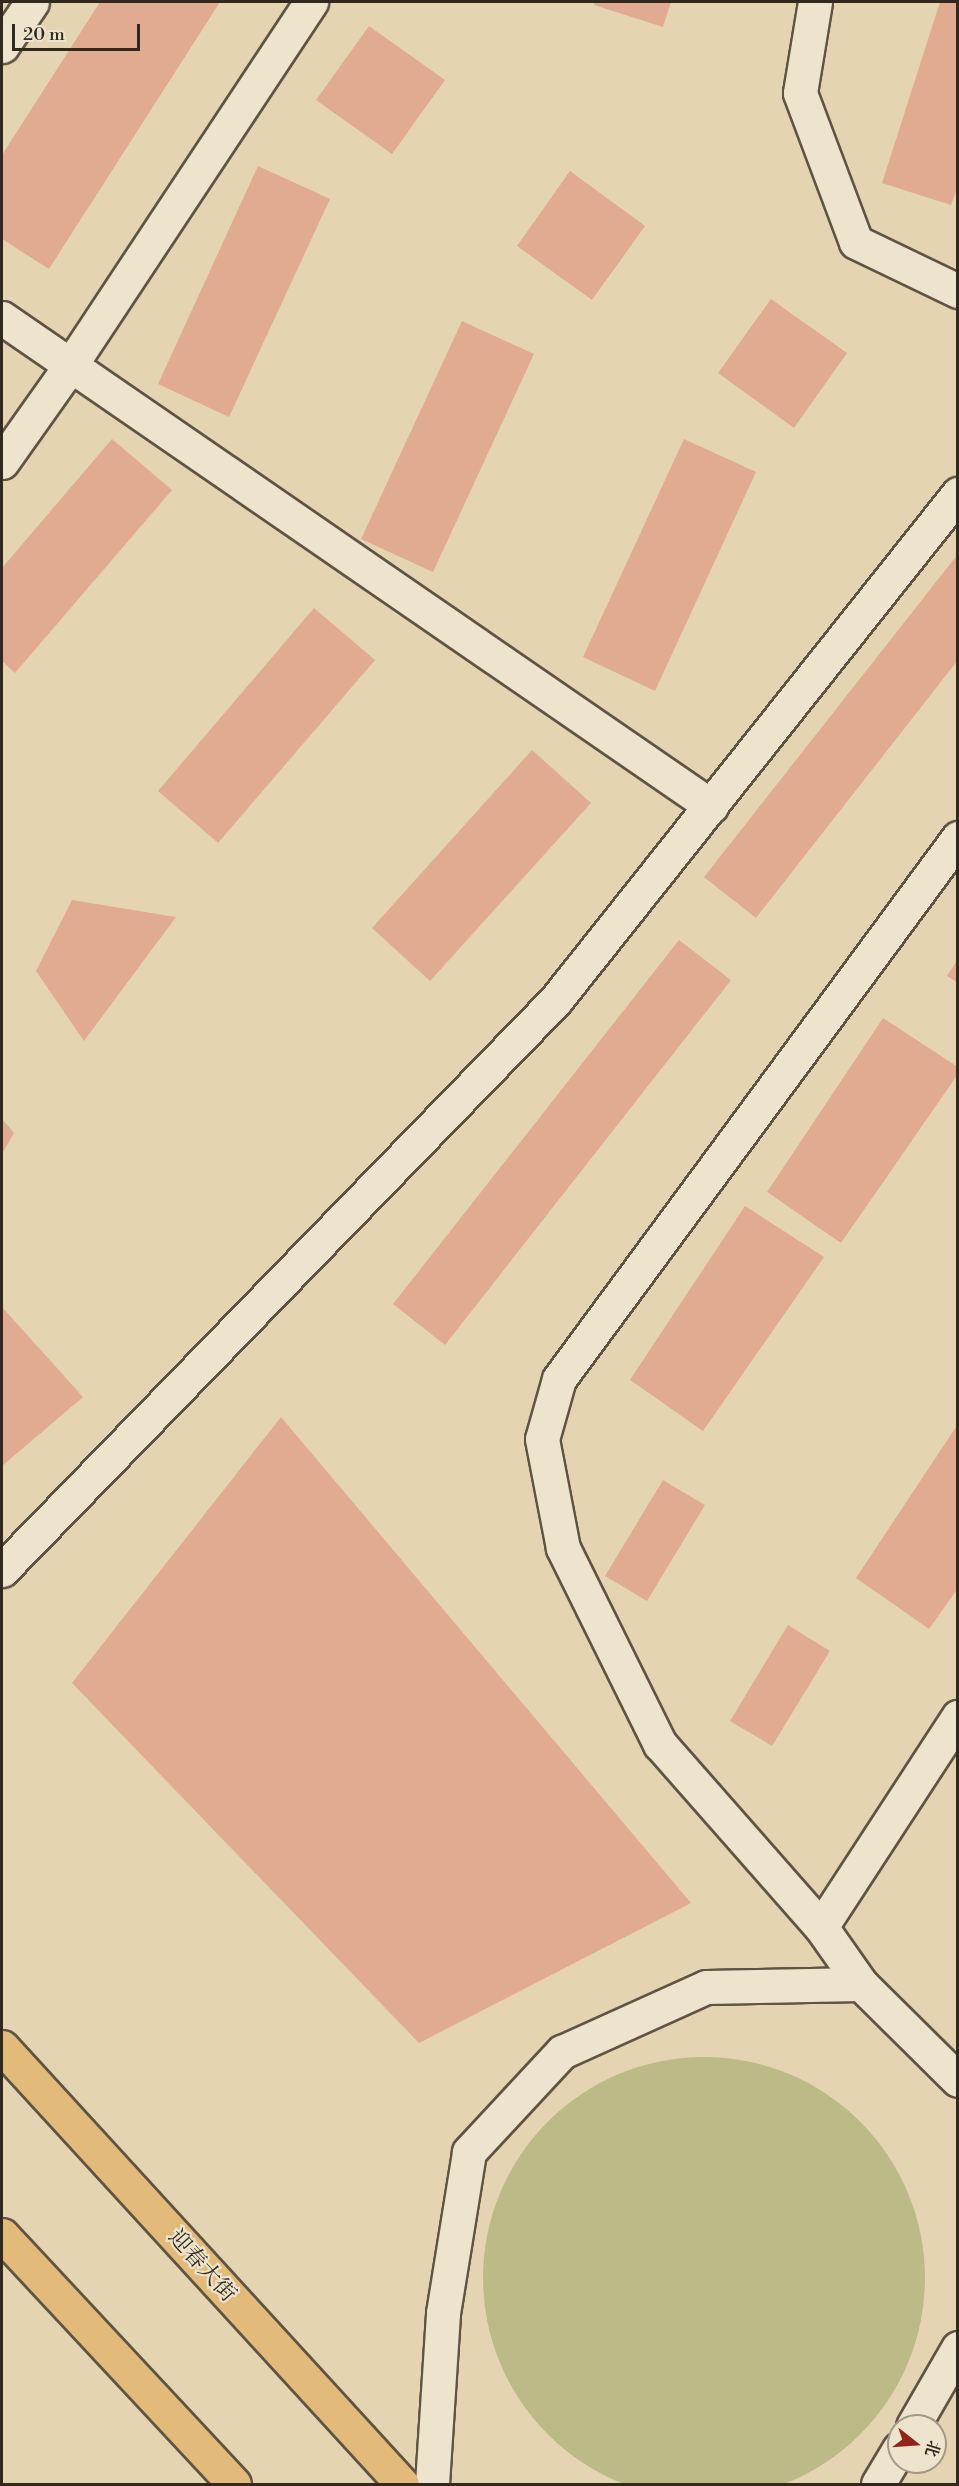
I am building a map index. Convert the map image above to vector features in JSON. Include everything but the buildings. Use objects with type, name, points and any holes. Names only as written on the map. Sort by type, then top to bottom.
[{"type":"main road","name":"迎春大街","points":[[2,2047],[402,2484]]},
{"type":"main road","points":[[2,2235],[234,2484]]},
{"type":"street","points":[[2,46],[32,2]]},
{"type":"street","points":[[2,462],[70,366],[311,2]]},
{"type":"street","points":[[815,2],[800,93],[856,242],[957,291]]},
{"type":"street","points":[[2,318],[711,806]]},
{"type":"street","points":[[2,1570],[555,1001],[957,494]]},
{"type":"street","points":[[957,838],[559,1379],[542,1439],[563,1548],[660,1744],[821,1927],[861,1984],[957,2080]]},
{"type":"street","points":[[821,1927],[957,1717]]},
{"type":"street","points":[[432,2484],[443,2313],[469,2152],[562,2052],[706,1987],[861,1984]]},
{"type":"street","points":[[920,2414],[957,2348]]},
{"type":"street","points":[[878,2484],[887,2469]]},
{"type":"shaded area","points":[[704,2057],[747,2061],[789,2073],[827,2094],[861,2121],[888,2155],[909,2193],[921,2235],[925,2278],[921,2321],[909,2363],[888,2401],[861,2435],[827,2462],[789,2483],[747,2495],[704,2499],[661,2495],[619,2483],[581,2462],[547,2435],[520,2401],[499,2363],[487,2321],[483,2278],[487,2235],[499,2193],[520,2155],[547,2121],[581,2094],[619,2073],[661,2061]]}]
